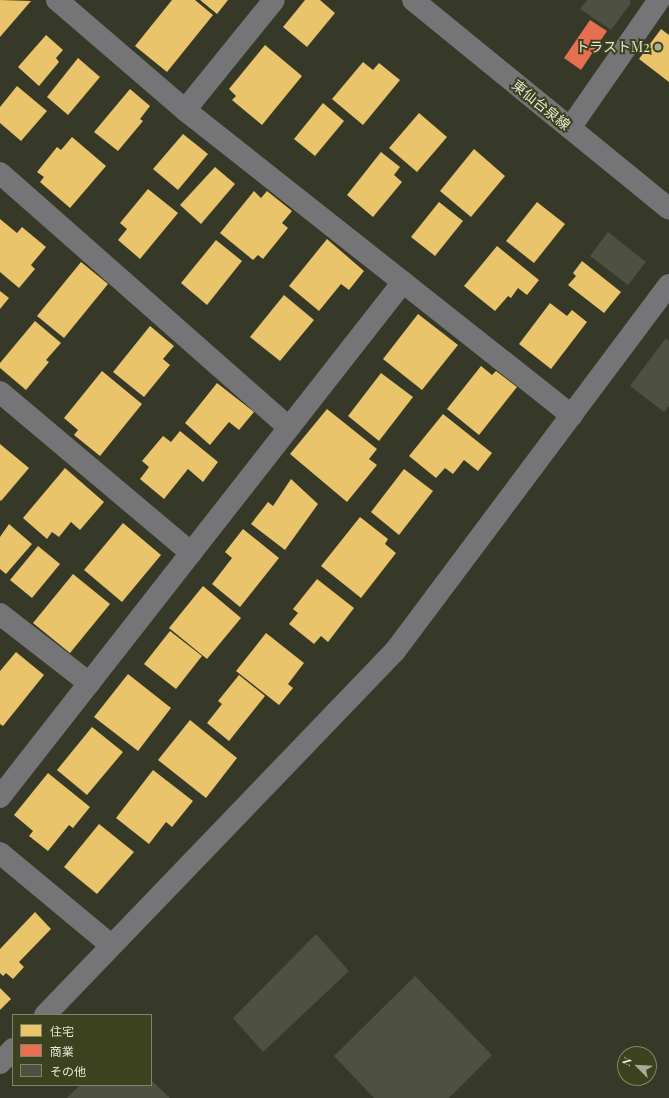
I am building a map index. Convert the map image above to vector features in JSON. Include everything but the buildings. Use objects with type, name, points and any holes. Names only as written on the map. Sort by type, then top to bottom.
[{"type":"street","points":[[56,0],[185,110],[572,416]]},
{"type":"street","points":[[185,110],[274,0]]},
{"type":"street","name":"東仙台泉線","points":[[413,0],[669,209]]},
{"type":"street","points":[[570,128],[659,0]]},
{"type":"street","points":[[0,173],[289,428]]},
{"type":"street","points":[[0,797],[403,282]]},
{"type":"street","points":[[46,1014],[395,651],[669,285]]},
{"type":"street","points":[[0,392],[191,553]]},
{"type":"street","points":[[0,614],[89,683]]},
{"type":"street","points":[[0,853],[111,945]]},
{"type":"street","points":[[0,1063],[12,1050]]},
{"type":"place","name":"トラストM2","points":[[658,47]]}]
